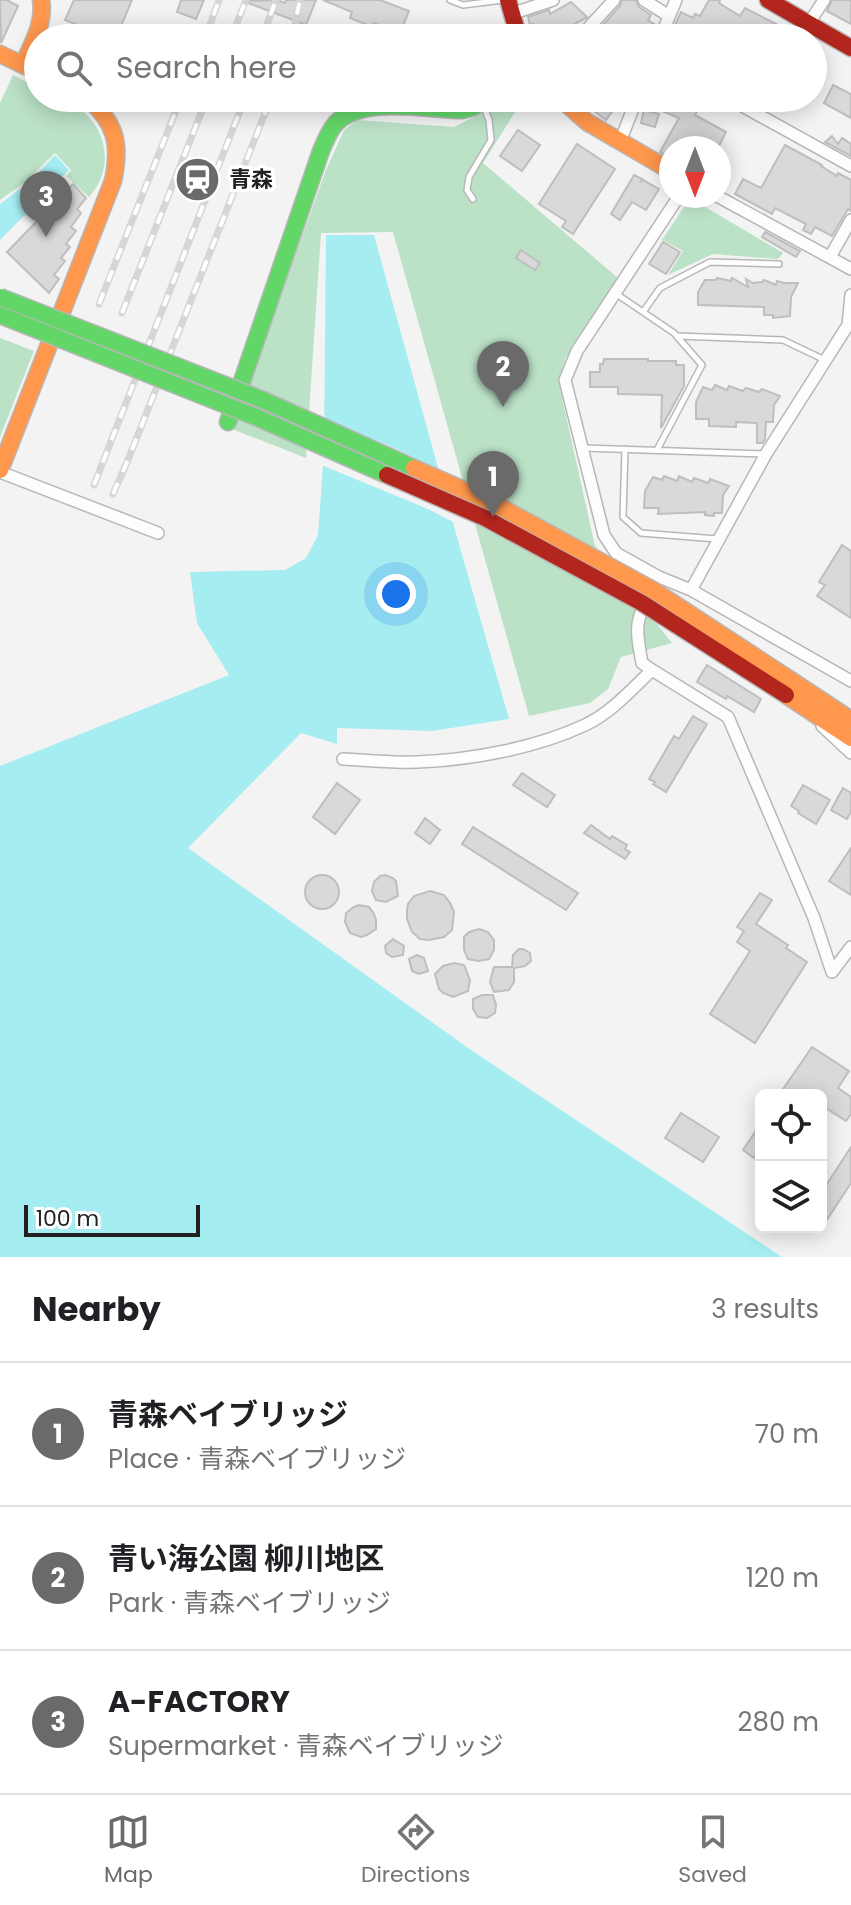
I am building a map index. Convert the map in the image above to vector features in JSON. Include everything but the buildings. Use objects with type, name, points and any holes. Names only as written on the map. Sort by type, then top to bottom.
[{"type":"street","points":[[41,0],[41,24]]},
{"type":"street","points":[[514,24],[507,5],[553,0]]},
{"type":"street","points":[[592,24],[614,0]]},
{"type":"street","points":[[644,0],[669,16]]},
{"type":"street","points":[[666,24],[676,0]]},
{"type":"street","points":[[768,0],[809,23],[824,0]]},
{"type":"street","points":[[827,34],[851,48]]},
{"type":"street","points":[[0,54],[24,65]]},
{"type":"street","points":[[104,112],[111,123],[118,148],[117,165],[0,471],[158,533]]},
{"type":"street","points":[[228,422],[326,137],[349,112]]},
{"type":"street","points":[[576,112],[587,122],[659,164]]},
{"type":"street","points":[[620,142],[632,112]]},
{"type":"street","points":[[753,112],[851,166]]},
{"type":"street","points":[[731,204],[851,269]]},
{"type":"street","points":[[671,208],[577,351],[565,380],[604,535],[616,553],[659,577],[691,590],[851,681]]},
{"type":"street","points":[[830,257],[851,220]]},
{"type":"street","points":[[691,590],[766,454],[848,325],[851,295]]},
{"type":"street","points":[[0,297],[263,400],[493,503],[653,590],[851,738]]},
{"type":"street","points":[[0,315],[256,417],[485,518],[642,603],[792,693],[851,753]]},
{"type":"street","points":[[659,577],[637,618],[636,632],[642,663],[728,717],[808,904],[832,972],[851,947]]},
{"type":"street","points":[[343,759],[415,762],[475,757],[547,739],[586,724],[606,712],[652,670]]},
{"type":"street","points":[[792,693],[817,697],[851,712]]},
{"type":"street","points":[[817,697],[851,720]]},
{"type":"lane","points":[[450,0],[456,4],[507,5]]},
{"type":"lane","points":[[473,199],[467,190],[469,177],[491,140],[488,112]]},
{"type":"lane","points":[[643,312],[660,288],[710,262],[779,264]]},
{"type":"lane","points":[[615,293],[677,336],[702,365],[657,450]]},
{"type":"lane","points":[[677,336],[783,340],[827,361]]},
{"type":"lane","points":[[582,448],[766,454]]},
{"type":"lane","points":[[625,449],[623,517],[641,533],[718,539]]},
{"type":"green space","points":[[13,75],[24,81],[24,112],[83,112],[89,117],[103,142],[105,156],[98,184],[89,197],[66,176],[71,170],[55,153],[24,183],[0,200],[0,103]]},
{"type":"green space","points":[[483,112],[515,112],[483,163],[618,278],[565,359],[559,384],[595,546],[672,643],[621,657],[608,689],[590,703],[529,716],[393,232],[321,233],[306,458],[232,429],[326,170],[344,130],[357,120],[454,127]]},
{"type":"green space","points":[[683,208],[707,208],[783,253],[778,259],[713,254],[668,275],[683,251],[662,240]]},
{"type":"green space","points":[[0,338],[34,351],[0,437]]},
{"type":"water","points":[[55,155],[69,170],[0,240],[0,204],[29,182]]},
{"type":"water","points":[[326,235],[374,235],[509,719],[432,731],[337,728],[337,744],[301,733],[188,848],[471,1050],[782,1257],[0,1257],[0,766],[229,675],[197,623],[190,572],[285,570],[306,558],[318,535],[324,451]]},
{"type":"pier","points":[[320,418],[443,471],[457,524],[319,464]]},
{"type":"railway","points":[[210,24],[219,0]]},
{"type":"railway","points":[[237,24],[246,0]]},
{"type":"railway","points":[[267,24],[276,0]]},
{"type":"railway","points":[[295,24],[300,0]]},
{"type":"railway","points":[[99,304],[175,112]]},
{"type":"railway","points":[[122,313],[201,112]]},
{"type":"railway","points":[[94,485],[240,112]]},
{"type":"railway","points":[[113,494],[265,112]]},
{"type":"traffic: fast","points":[[228,422],[327,136],[336,123],[354,112]]},
{"type":"traffic: fast","points":[[0,297],[263,400],[414,468]]},
{"type":"traffic: fast","points":[[0,315],[256,417],[387,475]]},
{"type":"traffic: slow","points":[[39,24],[41,0]]},
{"type":"traffic: slow","points":[[0,54],[23,65]]},
{"type":"traffic: slow","points":[[0,470],[113,181],[116,145],[110,126],[101,112]]},
{"type":"traffic: slow","points":[[576,112],[587,122],[659,164]]},
{"type":"traffic: slow","points":[[414,468],[493,503],[653,590],[792,681]]},
{"type":"traffic: slow","points":[[792,681],[851,720]]},
{"type":"traffic: slow","points":[[786,695],[851,738]]},
{"type":"traffic: jam","points":[[508,0],[515,24]]},
{"type":"traffic: jam","points":[[768,0],[810,24]]},
{"type":"traffic: jam","points":[[827,34],[851,48]]},
{"type":"traffic: jam","points":[[387,475],[485,518],[642,603],[786,695]]},
{"type":"place","name":"青森","points":[[198,179]]},
{"type":"place","name":"A-FACTORY","points":[[46,237]]},
{"type":"place","name":"青い海公園 柳川地区","points":[[503,407]]},
{"type":"place","name":"青森ベイブリッジ","points":[[493,517]]}]
